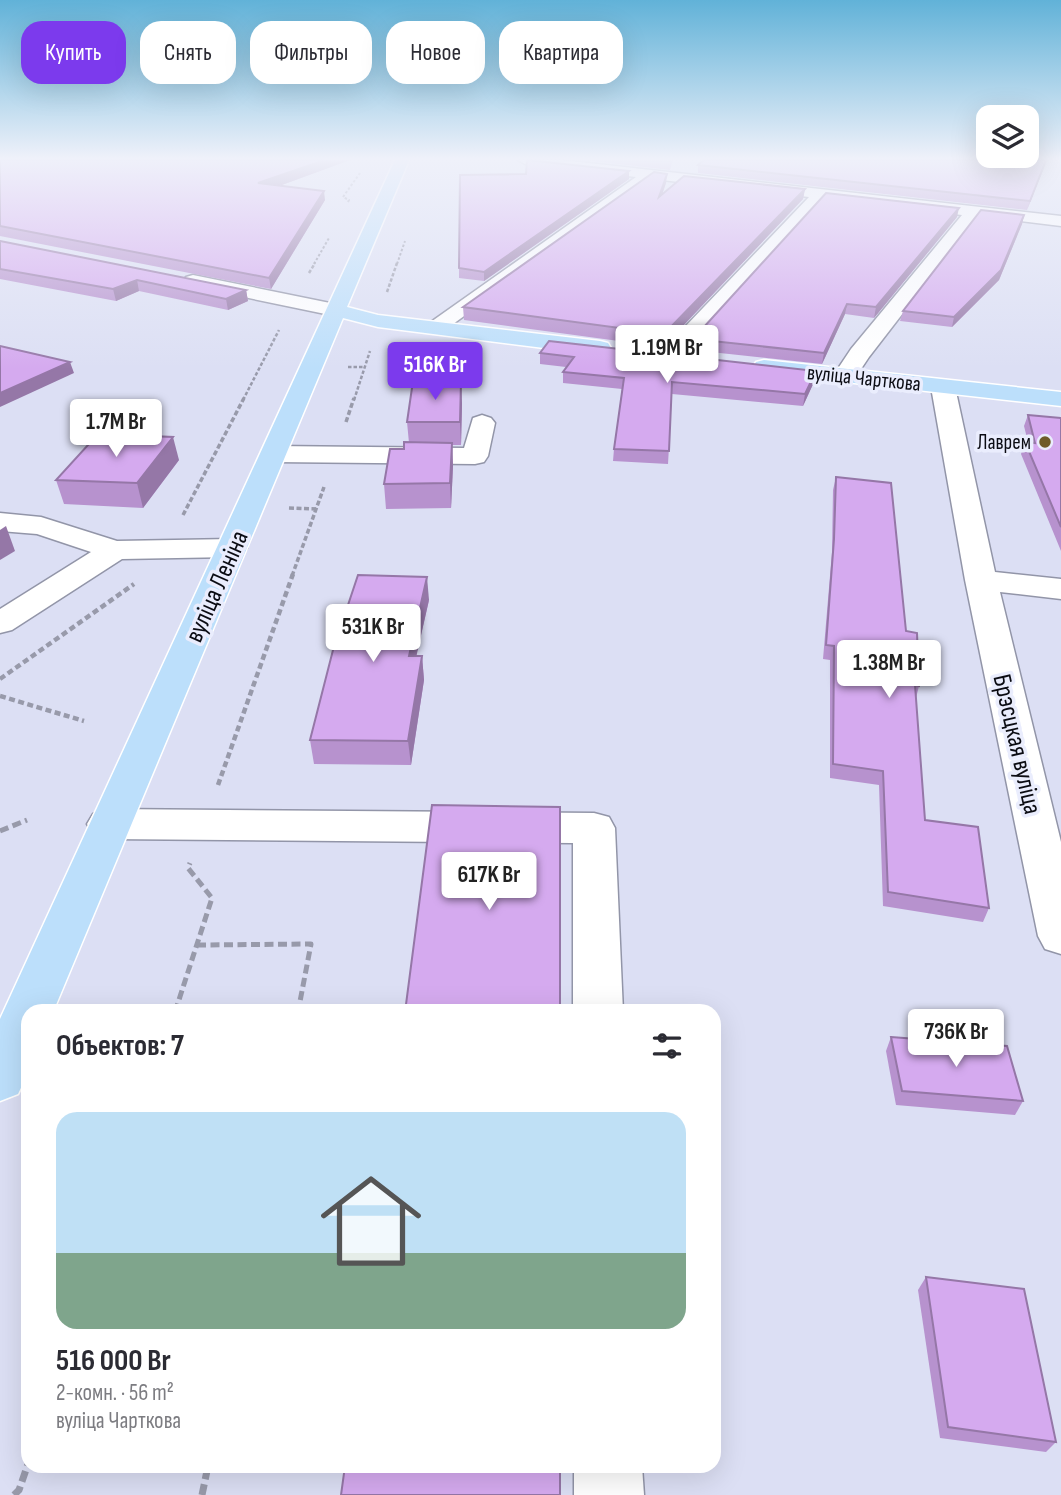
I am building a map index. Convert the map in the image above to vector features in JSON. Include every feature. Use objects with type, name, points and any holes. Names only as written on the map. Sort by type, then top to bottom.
[{"type":"main road","name":"вуліца Леніна","points":[[31,1004],[108,824],[152,734],[371,230]]},
{"type":"main road","points":[[335,310],[378,321],[627,352]]},
{"type":"main road","points":[[662,356],[696,360]]},
{"type":"main road","name":"вуліца Чарткова","points":[[736,364],[1061,399]]},
{"type":"main road","name":"вуліца Леніна","points":[[0,1078],[21,1028]]},
{"type":"street","points":[[435,328],[564,230]]},
{"type":"street","points":[[662,356],[785,230]]},
{"type":"street","points":[[845,376],[859,354],[959,230]]},
{"type":"street","points":[[174,278],[335,310]]},
{"type":"street","name":"Брэсцкая вуліца","points":[[943,387],[981,580],[1061,936]]},
{"type":"street","points":[[274,454],[475,456],[482,423]]},
{"type":"street","points":[[0,522],[41,526],[115,550],[232,548]]},
{"type":"street","points":[[0,623],[115,550]]},
{"type":"street","points":[[981,580],[1061,589]]},
{"type":"street","points":[[108,824],[594,828],[598,1004]]},
{"type":"street","points":[[608,1473],[609,1495]]},
{"type":"path","points":[[179,522],[331,233]]},
{"type":"path","points":[[178,1004],[212,898],[188,868],[335,455],[406,239]]},
{"type":"path","points":[[0,679],[135,584]]},
{"type":"path","points":[[0,696],[84,722]]},
{"type":"path","points":[[0,831],[27,820]]},
{"type":"path","points":[[197,945],[311,944],[300,1004]]},
{"type":"path","points":[[14,1495],[19,1490],[25,1473]]},
{"type":"path","points":[[202,1495],[207,1473]]},
{"type":"building","points":[[19,230],[299,230],[269,278]]},
{"type":"building","points":[[459,230],[545,230],[484,272],[459,268]]},
{"type":"building","points":[[572,230],[765,230],[664,334],[463,307]]},
{"type":"building","points":[[793,230],[941,230],[876,307],[847,304],[824,353],[693,339]]},
{"type":"building","points":[[966,230],[1018,230],[1001,270],[954,317],[903,311]]},
{"type":"building","points":[[0,241],[246,290],[226,299],[137,280],[113,289],[0,269]]},
{"type":"building","points":[[549,341],[816,371],[805,394],[672,382],[669,451],[614,449],[624,378],[563,372],[574,357],[540,353]]},
{"type":"building","points":[[0,346],[70,362],[0,393]]},
{"type":"building","points":[[413,381],[461,381],[460,422],[407,422]]},
{"type":"building","points":[[1028,415],[1061,418],[1061,527],[1025,442],[1035,443]]},
{"type":"building","points":[[98,434],[173,437],[137,483],[56,480]]},
{"type":"building","points":[[404,442],[452,443],[450,483],[384,484],[390,449],[404,449]]},
{"type":"building","points":[[836,477],[891,483],[906,631],[917,633],[919,686],[915,685],[925,820],[978,827],[989,908],[888,892],[883,771],[833,764],[834,646],[826,645]]},
{"type":"building","points":[[358,575],[427,577],[409,656],[422,656],[408,741],[310,740],[333,650]]},
{"type":"building","points":[[432,805],[560,807],[560,1004],[406,1004]]},
{"type":"building","points":[[891,1037],[1007,1046],[1023,1101],[902,1091]]},
{"type":"building","points":[[926,1277],[1024,1289],[1056,1442],[948,1427]]},
{"type":"building","points":[[344,1473],[560,1473],[560,1495],[341,1495]]},
{"type":"place","name":"Лаврем","points":[[1045,442]]}]
